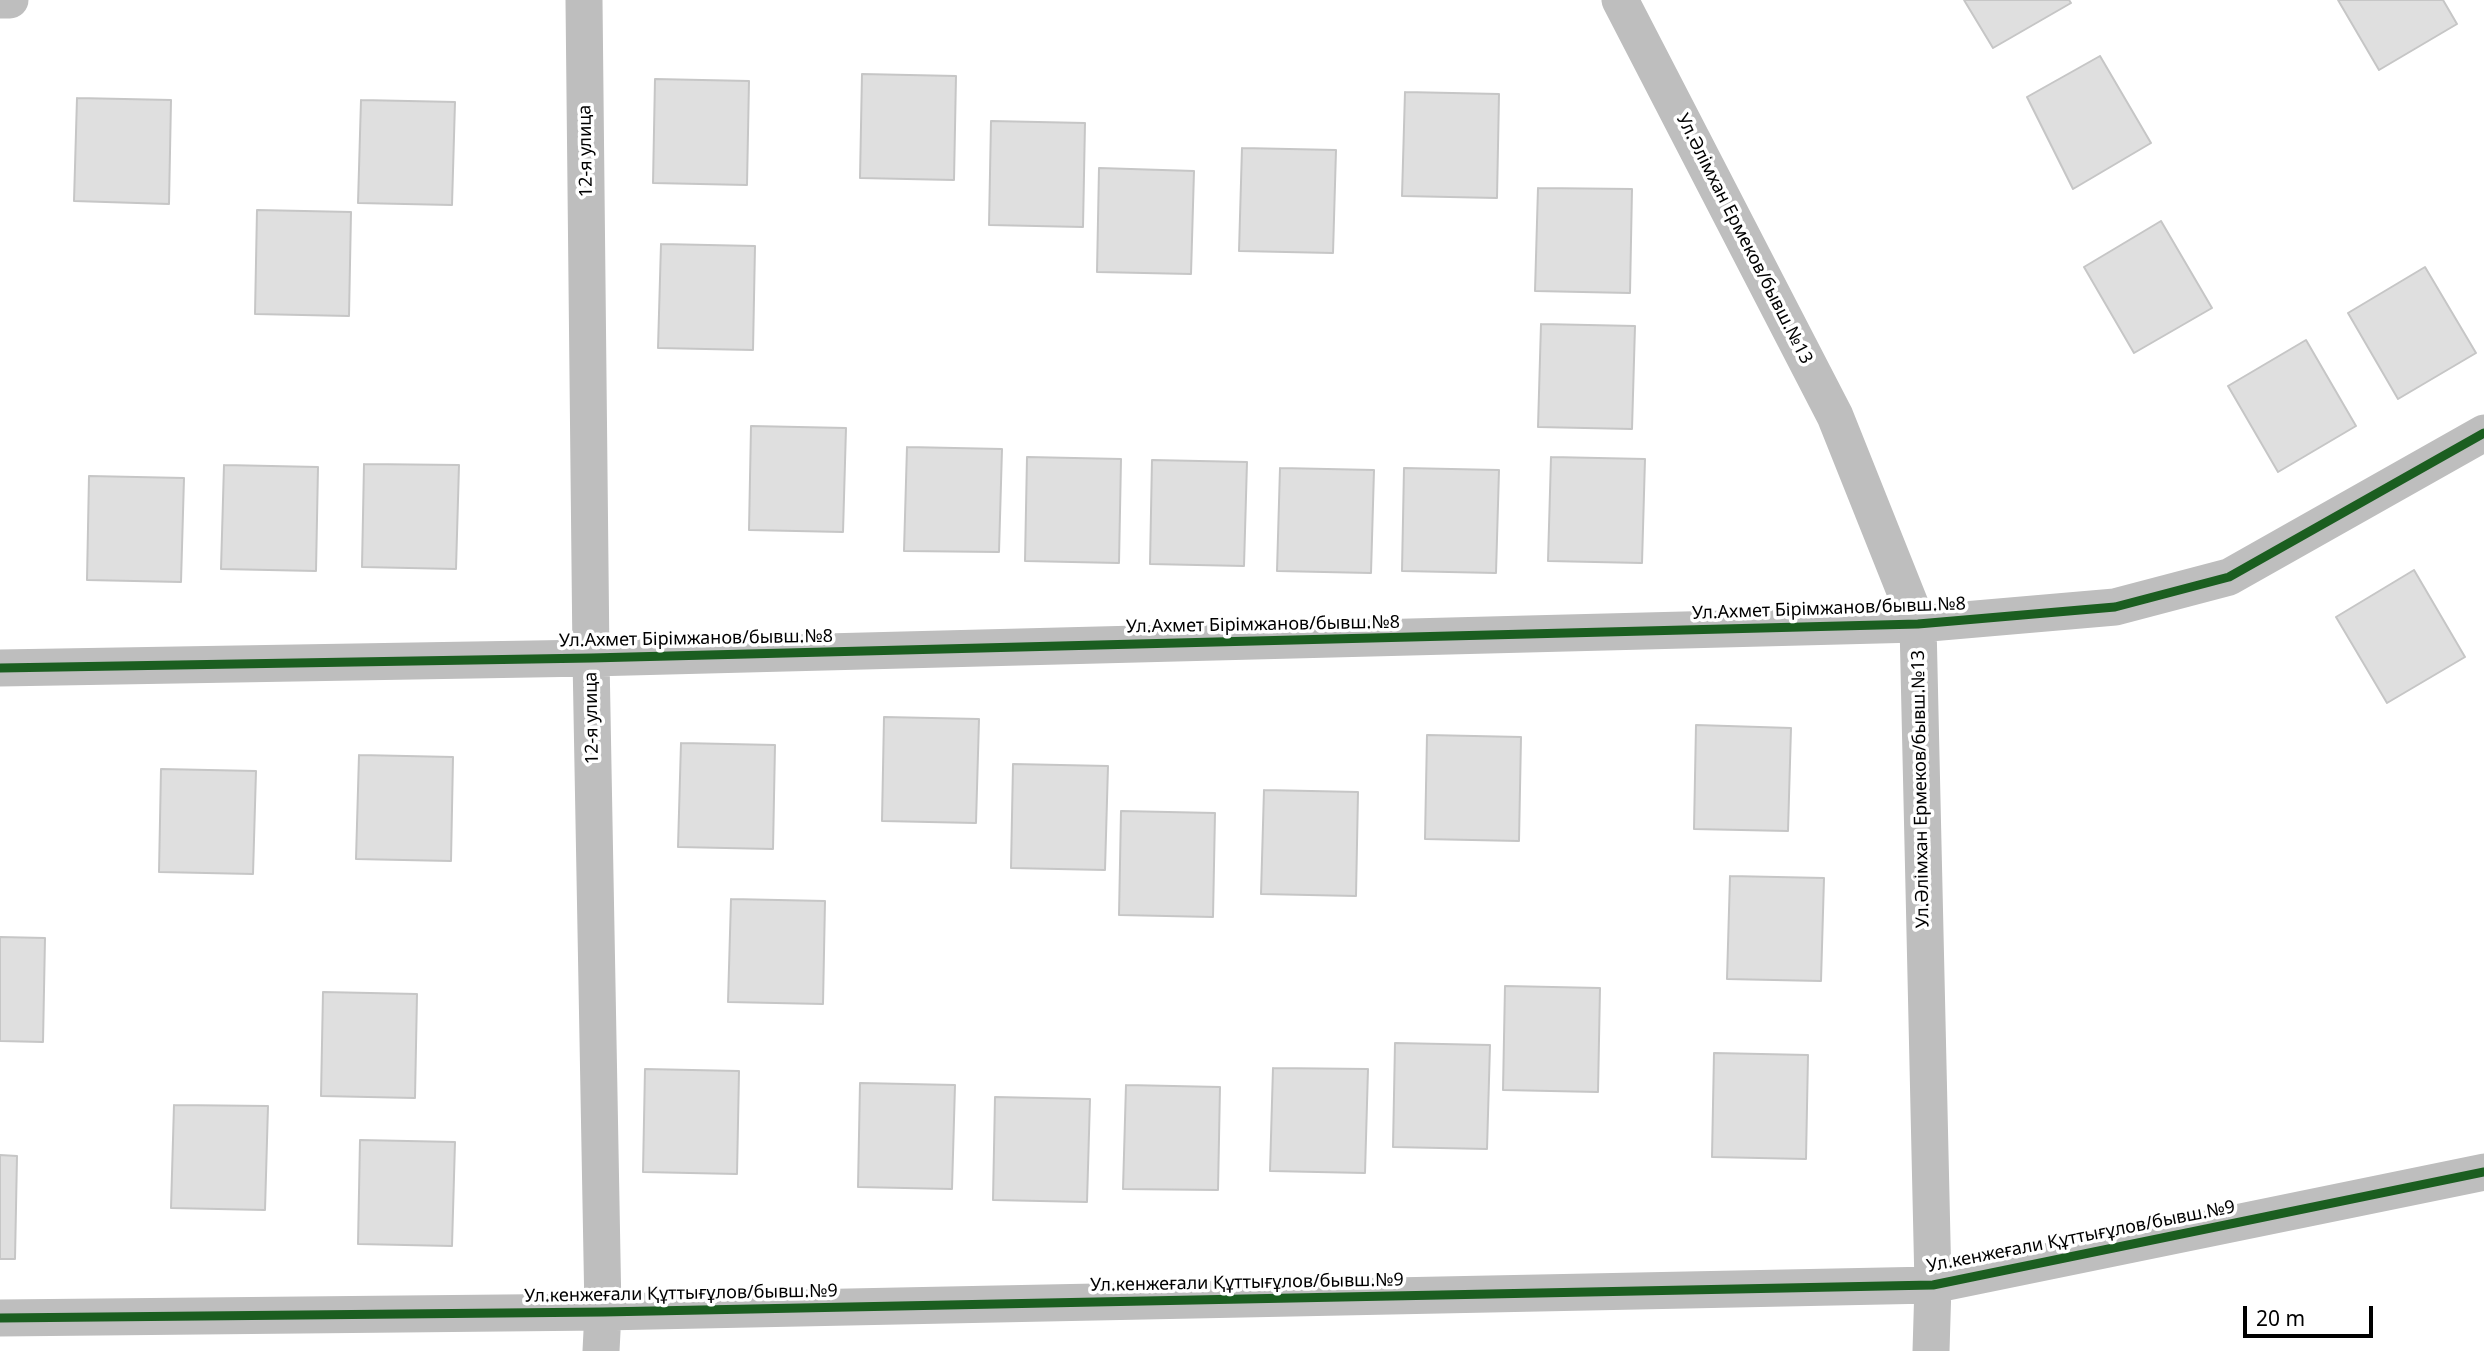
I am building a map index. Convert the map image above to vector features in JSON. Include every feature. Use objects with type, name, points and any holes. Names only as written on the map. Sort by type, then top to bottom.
[{"type":"street","points":[[0,0],[10,0]]},
{"type":"street","name":"12-я улица","points":[[584,0],[591,658],[603,1312],[601,1351]]},
{"type":"street","name":"Ул.Әлімхан Ермеков/бывш.№13","points":[[1620,0],[1835,416],[1917,624],[1933,1285],[1931,1351]]},
{"type":"street","name":"Ул.Ахмет Бірімжанов/бывш.№8","points":[[0,668],[591,658],[1917,624],[2115,607],[2229,577],[2484,433]]},
{"type":"street","name":"Ул.кенжеғали Құттығұлов/бывш.№9","points":[[0,1318],[603,1312],[1933,1285],[2484,1172]]},
{"type":"building","points":[[1964,0],[2069,0],[2071,3],[1993,48]]},
{"type":"building","points":[[2338,0],[2443,0],[2457,24],[2379,70]]},
{"type":"building","points":[[2100,56],[2151,143],[2073,189],[2027,97]]},
{"type":"building","points":[[862,74],[956,76],[954,180],[860,178]]},
{"type":"building","points":[[655,79],[749,81],[747,185],[653,183]]},
{"type":"building","points":[[1405,92],[1499,94],[1497,198],[1402,196]]},
{"type":"building","points":[[77,98],[171,100],[169,204],[74,201]]},
{"type":"building","points":[[361,100],[455,102],[452,205],[358,203]]},
{"type":"building","points":[[991,121],[1085,123],[1083,227],[989,225]]},
{"type":"building","points":[[1242,148],[1336,150],[1333,253],[1239,251]]},
{"type":"building","points":[[1099,168],[1194,171],[1191,274],[1097,272]]},
{"type":"building","points":[[1538,188],[1632,189],[1630,293],[1535,291]]},
{"type":"building","points":[[257,210],[351,212],[349,316],[255,314]]},
{"type":"building","points":[[2161,221],[2212,308],[2134,353],[2084,267]]},
{"type":"building","points":[[661,244],[755,246],[753,350],[658,348]]},
{"type":"building","points":[[2425,267],[2476,353],[2398,399],[2348,313]]},
{"type":"building","points":[[1541,324],[1635,326],[1632,429],[1538,427]]},
{"type":"building","points":[[2306,340],[2356,426],[2278,472],[2228,386]]},
{"type":"building","points":[[751,426],[846,428],[843,532],[749,530]]},
{"type":"building","points":[[907,447],[1002,449],[999,552],[904,551]]},
{"type":"building","points":[[1027,457],[1121,459],[1119,563],[1025,561]]},
{"type":"building","points":[[1551,457],[1645,459],[1642,563],[1548,561]]},
{"type":"building","points":[[1152,460],[1247,462],[1244,566],[1150,564]]},
{"type":"building","points":[[364,464],[459,465],[456,569],[362,567]]},
{"type":"building","points":[[224,465],[318,467],[316,571],[221,569]]},
{"type":"building","points":[[1280,468],[1374,470],[1371,573],[1277,571]]},
{"type":"building","points":[[1404,468],[1499,470],[1496,573],[1402,571]]},
{"type":"building","points":[[89,476],[184,478],[181,582],[87,580]]},
{"type":"building","points":[[2414,570],[2465,657],[2387,703],[2336,617]]},
{"type":"building","points":[[884,717],[979,719],[976,823],[882,821]]},
{"type":"building","points":[[1696,725],[1791,728],[1788,831],[1694,829]]},
{"type":"building","points":[[1427,735],[1521,737],[1519,841],[1425,839]]},
{"type":"building","points":[[681,743],[775,745],[773,849],[678,847]]},
{"type":"building","points":[[359,755],[453,757],[451,861],[356,859]]},
{"type":"building","points":[[1013,764],[1108,766],[1105,870],[1011,868]]},
{"type":"building","points":[[161,769],[256,771],[253,874],[159,872]]},
{"type":"building","points":[[1264,790],[1358,792],[1356,896],[1261,894]]},
{"type":"building","points":[[1121,811],[1215,813],[1213,917],[1119,915]]},
{"type":"building","points":[[1730,876],[1824,878],[1821,981],[1727,979]]},
{"type":"building","points":[[731,899],[825,901],[823,1004],[728,1002]]},
{"type":"building","points":[[0,937],[45,938],[43,1042],[0,1041]]},
{"type":"building","points":[[1505,986],[1600,988],[1598,1092],[1503,1090]]},
{"type":"building","points":[[323,992],[417,994],[415,1098],[321,1096]]},
{"type":"building","points":[[1395,1043],[1490,1045],[1487,1149],[1393,1147]]},
{"type":"building","points":[[1714,1053],[1808,1055],[1806,1159],[1712,1157]]},
{"type":"building","points":[[1273,1068],[1368,1069],[1365,1173],[1270,1171]]},
{"type":"building","points":[[645,1069],[739,1071],[737,1174],[643,1172]]},
{"type":"building","points":[[860,1083],[955,1085],[952,1189],[858,1187]]},
{"type":"building","points":[[1126,1085],[1220,1087],[1218,1190],[1123,1189]]},
{"type":"building","points":[[995,1097],[1090,1099],[1087,1202],[993,1200]]},
{"type":"building","points":[[174,1105],[268,1106],[265,1210],[171,1208]]},
{"type":"building","points":[[360,1140],[455,1142],[452,1246],[358,1244]]},
{"type":"building","points":[[0,1155],[17,1156],[15,1259],[0,1259]]},
{"type":"cycle path","points":[[0,668],[591,658],[1918,624],[2115,607],[2229,577],[2484,433]]},
{"type":"cycle path","points":[[0,1318],[603,1312],[1933,1285],[2484,1172]]}]
